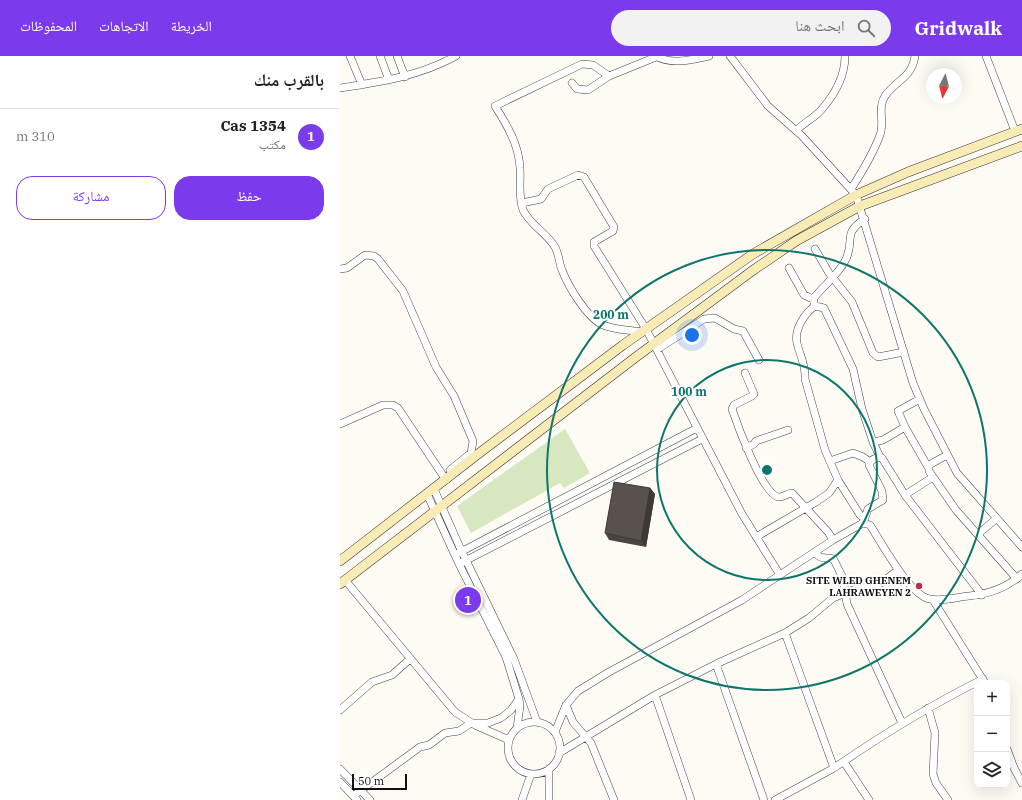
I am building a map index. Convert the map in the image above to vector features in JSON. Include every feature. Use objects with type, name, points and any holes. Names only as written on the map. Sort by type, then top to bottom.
[{"type":"street","points":[[350,56],[362,84]]},
{"type":"street","points":[[380,56],[389,80]]},
{"type":"street","points":[[397,56],[405,77]]},
{"type":"street","points":[[340,88],[405,77],[426,71],[456,56]]},
{"type":"street","points":[[572,83],[577,89],[588,90],[609,76],[655,56],[665,61],[675,62],[708,56]]},
{"type":"street","points":[[730,56],[768,106],[796,131],[854,192],[865,219],[904,352],[920,399],[957,473],[1022,547]]},
{"type":"street","points":[[796,131],[802,124],[822,110],[838,87],[845,68],[845,56]]},
{"type":"street","points":[[854,192],[880,135],[882,126],[881,108],[884,97],[912,69],[915,56]]},
{"type":"street","points":[[444,478],[644,330],[753,254],[854,192],[1018,130],[986,56]]},
{"type":"street","points":[[609,76],[593,65],[582,64],[546,80],[495,106],[513,137],[518,153],[520,168],[519,187],[523,210],[555,247],[562,270],[590,315],[604,325],[644,330]]},
{"type":"street","points":[[509,740],[471,723],[450,706],[343,582],[438,508],[656,346],[775,255],[860,206],[1022,146]]},
{"type":"street","points":[[522,204],[542,199],[548,189],[578,175],[584,177],[614,228],[613,231],[594,242],[593,245],[644,330],[656,346],[702,439],[742,514],[780,575]]},
{"type":"street","points":[[865,219],[854,226],[850,233],[849,253],[844,263],[808,311],[800,325],[797,342],[806,368],[805,379],[825,450],[838,480],[863,520],[870,525],[898,570],[919,594],[933,600],[982,595],[1001,588],[1020,576],[978,534],[946,496],[933,477],[905,427],[898,411],[920,399]]},
{"type":"street","points":[[815,249],[829,273],[833,276],[852,302],[873,353],[878,357],[904,352]]},
{"type":"street","points":[[340,269],[347,268],[365,255],[374,256],[403,291],[436,367],[454,396],[473,441],[471,452],[431,491],[340,561]]},
{"type":"street","points":[[789,268],[804,295],[824,308],[853,369],[862,409],[873,442],[880,457],[885,460],[905,495],[982,595]]},
{"type":"street","points":[[656,346],[701,320],[711,318],[744,333],[759,360]]},
{"type":"street","points":[[745,373],[754,394],[734,405],[732,409],[754,467],[774,495],[780,497],[792,493],[828,532],[832,540]]},
{"type":"street","points":[[340,424],[383,405],[393,404],[398,408],[444,478]]},
{"type":"street","points":[[873,442],[883,440],[905,427]]},
{"type":"street","points":[[458,553],[697,428]]},
{"type":"street","points":[[746,448],[754,444],[756,441],[788,430]]},
{"type":"street","points":[[462,562],[702,439]]},
{"type":"street","points":[[830,461],[854,454],[864,457],[870,462]]},
{"type":"street","points":[[928,467],[947,455]]},
{"type":"street","points":[[870,462],[880,457]]},
{"type":"street","points":[[555,732],[566,705],[578,691],[592,681],[742,600],[863,520],[868,509],[882,502],[884,498],[882,491],[870,469],[870,462]]},
{"type":"street","points":[[905,495],[933,477]]},
{"type":"street","points":[[756,537],[829,493],[838,480]]},
{"type":"street","points":[[431,491],[506,657],[519,699],[520,706],[517,728]]},
{"type":"street","points":[[978,534],[996,519]]},
{"type":"street","points":[[815,552],[823,559],[831,558],[834,560],[843,578],[847,604],[902,724]]},
{"type":"street","points":[[462,562],[514,659],[536,722]]},
{"type":"street","points":[[559,754],[576,742],[587,737],[655,695],[716,664],[785,633],[816,614],[833,598],[845,592],[882,583],[898,570]]},
{"type":"street","points":[[933,600],[983,680]]},
{"type":"street","points":[[785,633],[834,768]]},
{"type":"street","points":[[340,710],[372,682],[392,675],[410,659]]},
{"type":"street","points":[[716,664],[764,800]]},
{"type":"street","points":[[775,800],[844,762],[928,708],[974,686]]},
{"type":"street","points":[[655,695],[691,800]]},
{"type":"street","points":[[340,782],[355,798],[361,790],[420,747],[429,745],[445,733],[459,730],[471,723],[488,722],[501,718],[511,710],[519,699]]},
{"type":"street","points":[[566,705],[573,722],[591,743],[614,800]]},
{"type":"street","points":[[928,708],[935,733],[933,774],[936,783],[948,800]]},
{"type":"street","points":[[536,722],[547,725],[555,732],[560,742],[559,754],[556,762],[549,769],[541,773],[531,774],[522,771],[515,766],[510,758],[508,749],[509,740],[517,728],[523,724],[536,722]]},
{"type":"street","points":[[1008,752],[1022,783]]},
{"type":"street","points":[[844,762],[869,800]]},
{"type":"street","points":[[340,768],[370,800]]},
{"type":"street","points":[[549,769],[549,800]]},
{"type":"street","points":[[522,800],[531,774]]},
{"type":"green space","points":[[565,429],[590,473],[564,488],[560,483],[471,533],[457,506]]},
{"type":"building","points":[[614,482],[650,488],[641,541],[605,533]]},
{"type":"place","name":"SITE WLED GHENEM LAHRAWEYEN 2","points":[[919,586]]},
{"type":"place","name":"Cas 1354","points":[[468,600]]}]
